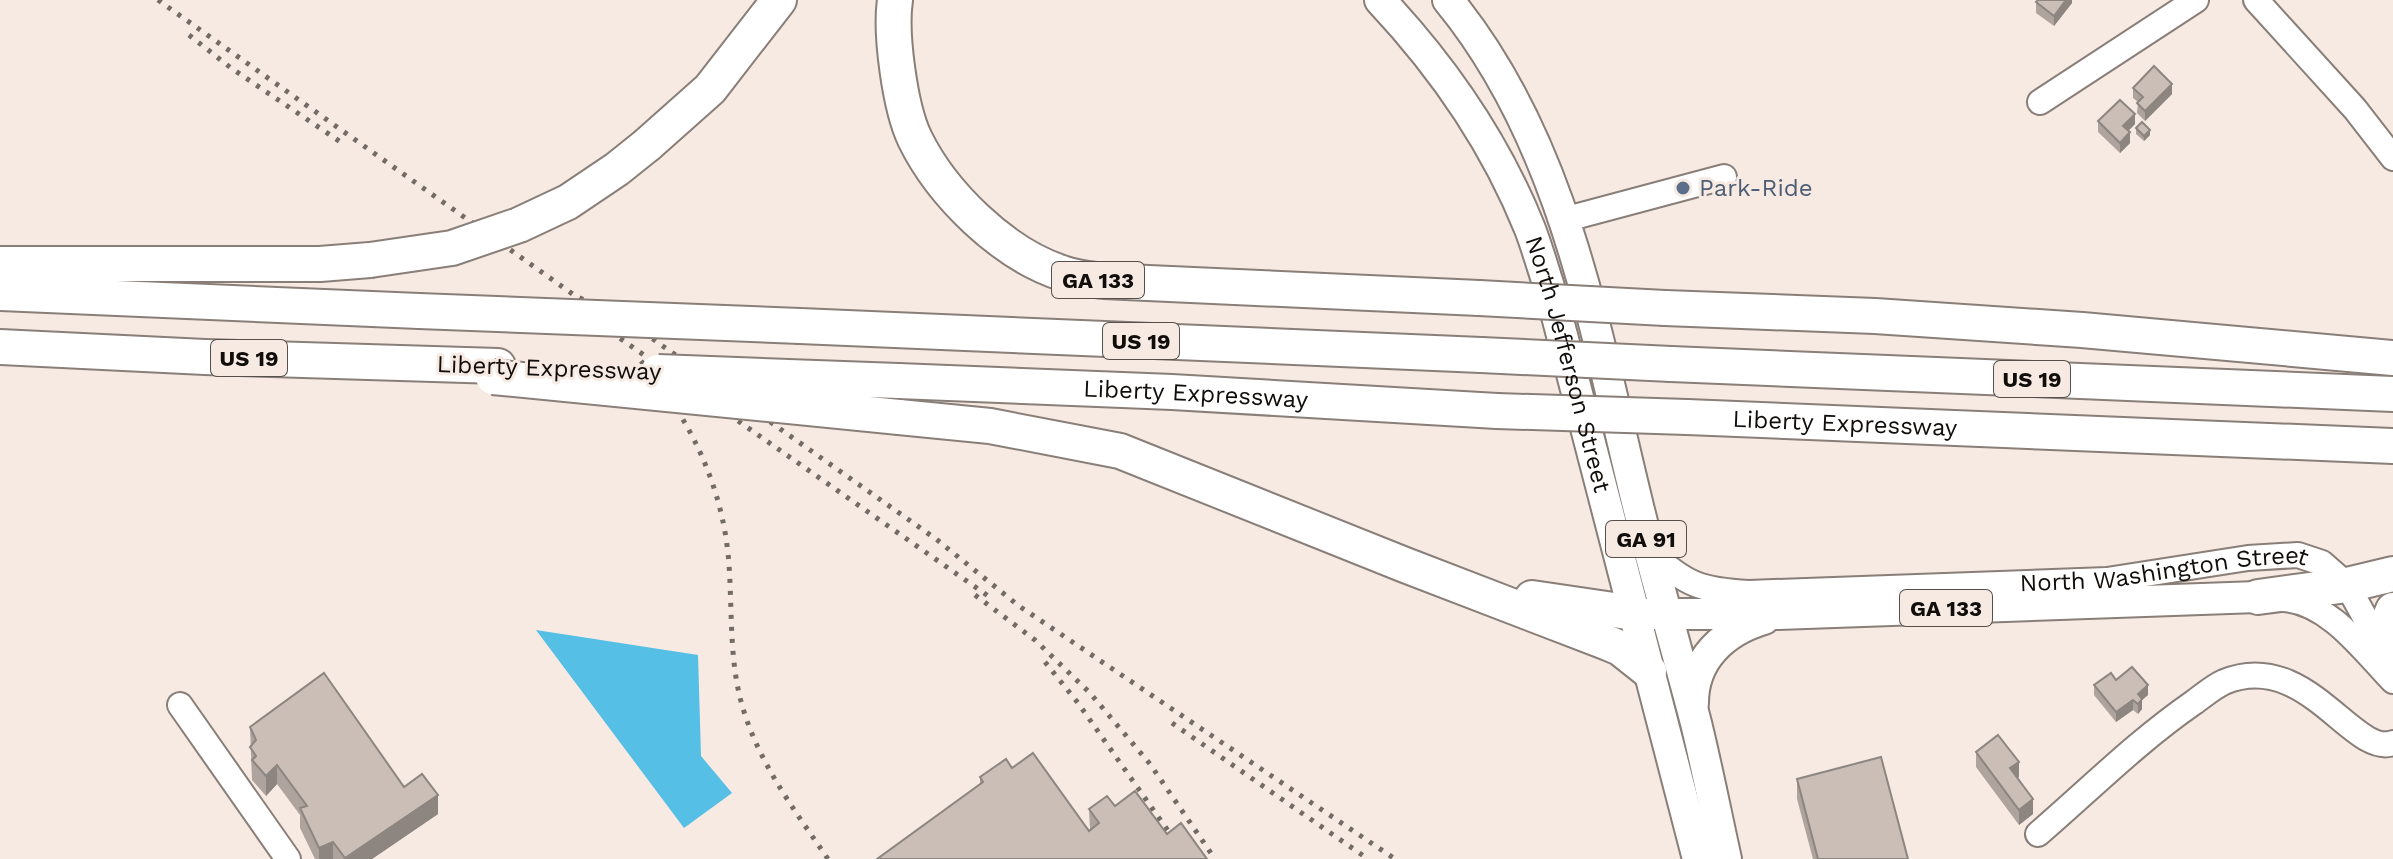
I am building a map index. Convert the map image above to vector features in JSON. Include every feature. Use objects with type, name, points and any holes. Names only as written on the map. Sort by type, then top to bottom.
[{"type":"highway","points":[[0,264],[320,264],[452,248],[519,225],[568,202],[617,169],[710,89],[779,0]]},
{"type":"highway","name":"GA 133","points":[[895,0],[896,66],[914,137],[935,172],[980,223],[1024,256],[1062,274],[1104,281],[1875,316],[2066,329],[2393,358]]},
{"type":"highway","name":"US 19","points":[[0,293],[2393,394]]},
{"type":"highway","name":"Liberty Expressway","points":[[0,347],[205,357],[450,363],[495,371],[898,381],[1172,392],[1497,411],[2393,446]]},
{"type":"highway","points":[[495,371],[990,426],[1120,451],[1620,648],[1649,671]]},
{"type":"highway","name":"GA 133","points":[[2258,597],[2347,585],[2393,574]]},
{"type":"highway","points":[[1476,591],[1650,614]]},
{"type":"highway","points":[[2392,671],[2388,622],[2393,610]]},
{"type":"main road","name":"North Jefferson Street","points":[[1380,0],[1425,51],[1470,115],[1492,152],[1529,229],[1650,614],[1696,725],[1726,859]]},
{"type":"main road","name":"North Jefferson Street","points":[[1448,0],[1486,52],[1523,114],[1547,169],[1563,220],[1594,328],[1650,553],[1649,671],[1698,859]]},
{"type":"main road","name":"GA 133","points":[[1650,614],[1778,614],[2258,597]]},
{"type":"main road","points":[[1696,725],[1694,686],[1708,655],[1734,631],[1778,614]]},
{"type":"street","points":[[2040,102],[2196,0]]},
{"type":"street","points":[[2256,0],[2355,109],[2393,158]]},
{"type":"street","points":[[1563,220],[1724,177]]},
{"type":"street","name":"North Washington Street","points":[[1650,553],[1683,580],[1700,588],[1749,593],[2107,580],[2298,555],[2322,563],[2347,585],[2392,671]]},
{"type":"street","name":"North Washington Street","points":[[2258,597],[2311,605],[2392,671]]},
{"type":"street","points":[[2038,834],[2171,718],[2223,682],[2251,676],[2282,680],[2321,701],[2360,736],[2386,745],[2393,743]]},
{"type":"street","points":[[180,705],[288,859]]},
{"type":"water","points":[[536,630],[698,655],[701,756],[732,793],[684,828]]},
{"type":"building","points":[[2066,0],[2054,16],[2036,2]]},
{"type":"building","points":[[2154,66],[2172,84],[2145,111],[2137,103],[2143,97],[2133,88]]},
{"type":"building","points":[[2120,100],[2135,114],[2123,126],[2130,132],[2120,143],[2098,121]]},
{"type":"building","points":[[2142,122],[2150,130],[2144,136],[2136,128]]},
{"type":"building","points":[[2132,667],[2148,685],[2138,694],[2142,699],[2138,704],[2133,700],[2116,712],[2094,685],[2111,673],[2116,680]]},
{"type":"building","points":[[324,673],[404,787],[422,774],[438,795],[345,858],[333,842],[319,848],[300,808],[307,806],[277,765],[266,776],[252,760],[256,756],[250,747],[256,740],[250,727]]},
{"type":"building","points":[[1998,735],[2019,762],[2010,768],[2033,799],[2019,810],[1976,752]]},
{"type":"building","points":[[1033,753],[1089,831],[1099,823],[1089,809],[1107,796],[1115,806],[1135,791],[1167,834],[1181,823],[1207,859],[877,859],[983,782],[980,777],[1006,759],[1012,768]]},
{"type":"building","points":[[1881,757],[1908,859],[1818,859],[1797,779]]},
{"type":"railway","points":[[158,0],[574,295],[633,325],[936,539],[1019,606],[1395,859]]},
{"type":"railway","points":[[189,35],[231,68],[342,143]]},
{"type":"railway","points":[[571,304],[991,598]]},
{"type":"railway","points":[[641,361],[687,427],[718,500],[728,553],[735,668],[749,726],[779,785],[828,859]]},
{"type":"railway","points":[[975,595],[1035,640],[1090,693],[1150,764],[1215,859]]},
{"type":"railway","points":[[1045,662],[1078,703],[1171,835]]},
{"type":"railway","points":[[1172,723],[1368,859]]},
{"type":"place","name":"Park-Ride","points":[[1683,188]]}]
